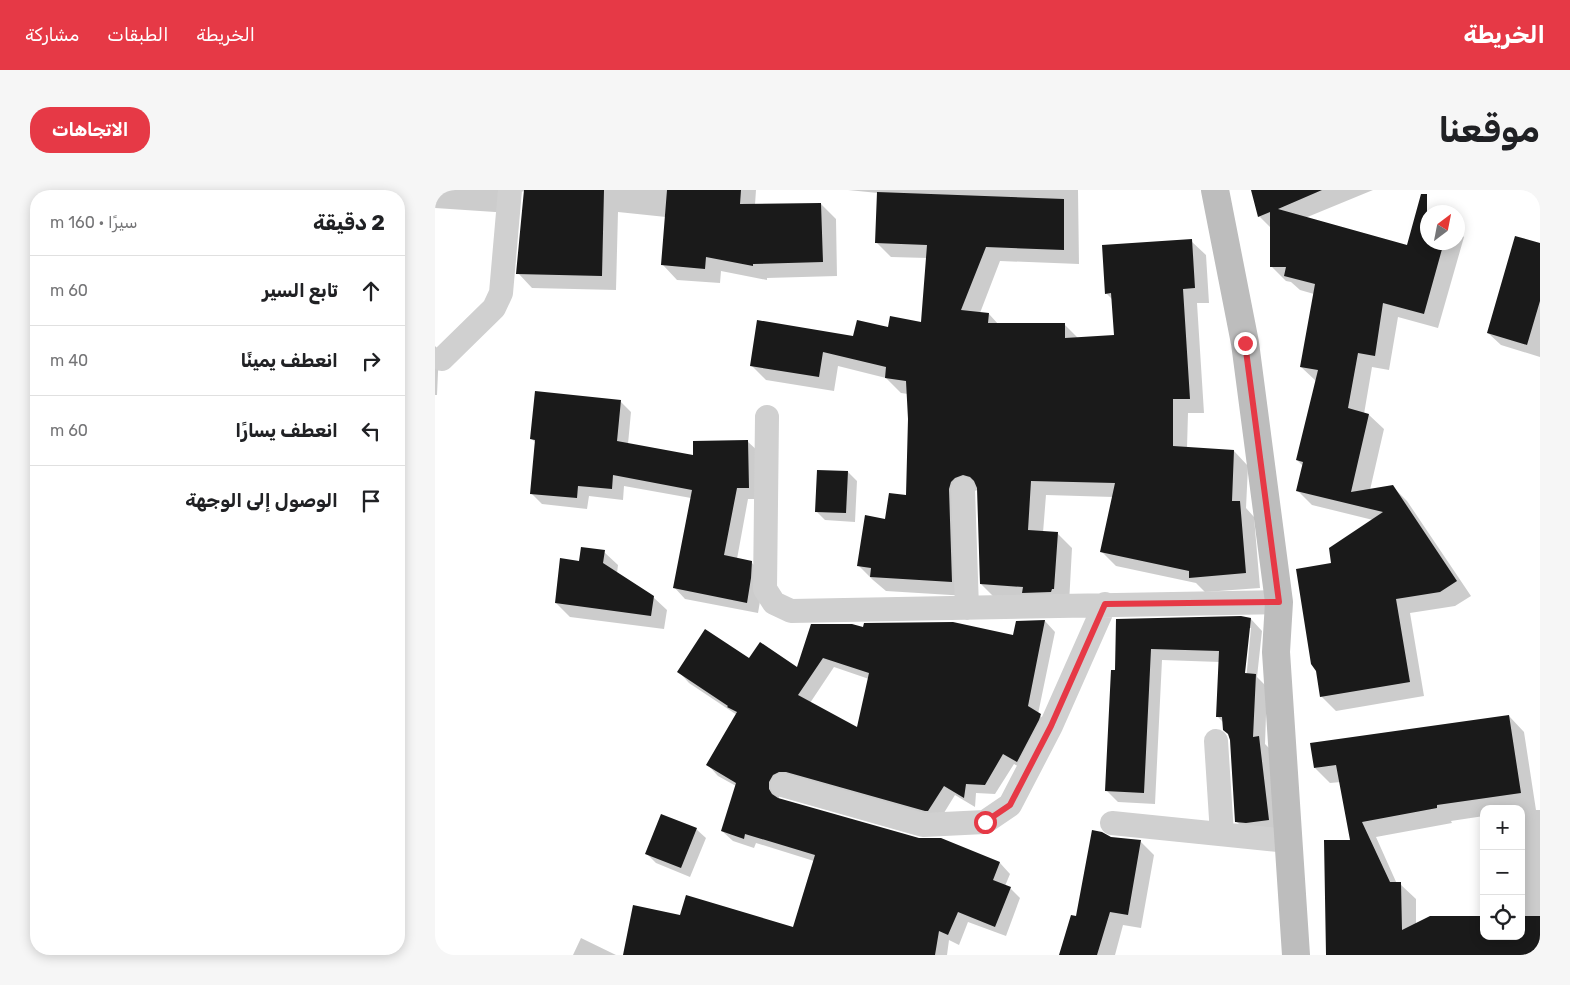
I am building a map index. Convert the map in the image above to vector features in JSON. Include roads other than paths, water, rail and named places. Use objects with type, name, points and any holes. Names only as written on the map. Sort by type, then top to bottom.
[{"type":"main road","points":[[1215,190],[1245,343],[1279,602],[1276,652],[1296,955]]},
{"type":"street","points":[[442,359],[494,308],[501,293],[510,190]]},
{"type":"street","points":[[767,417],[765,588],[774,603],[791,611],[1279,602]]},
{"type":"street","points":[[963,489],[967,608]]},
{"type":"street","points":[[782,785],[923,825],[985,822],[1010,805],[1051,726],[1105,604]]},
{"type":"street","points":[[1216,741],[1222,834]]},
{"type":"street","points":[[1112,822],[1288,841]]}]
